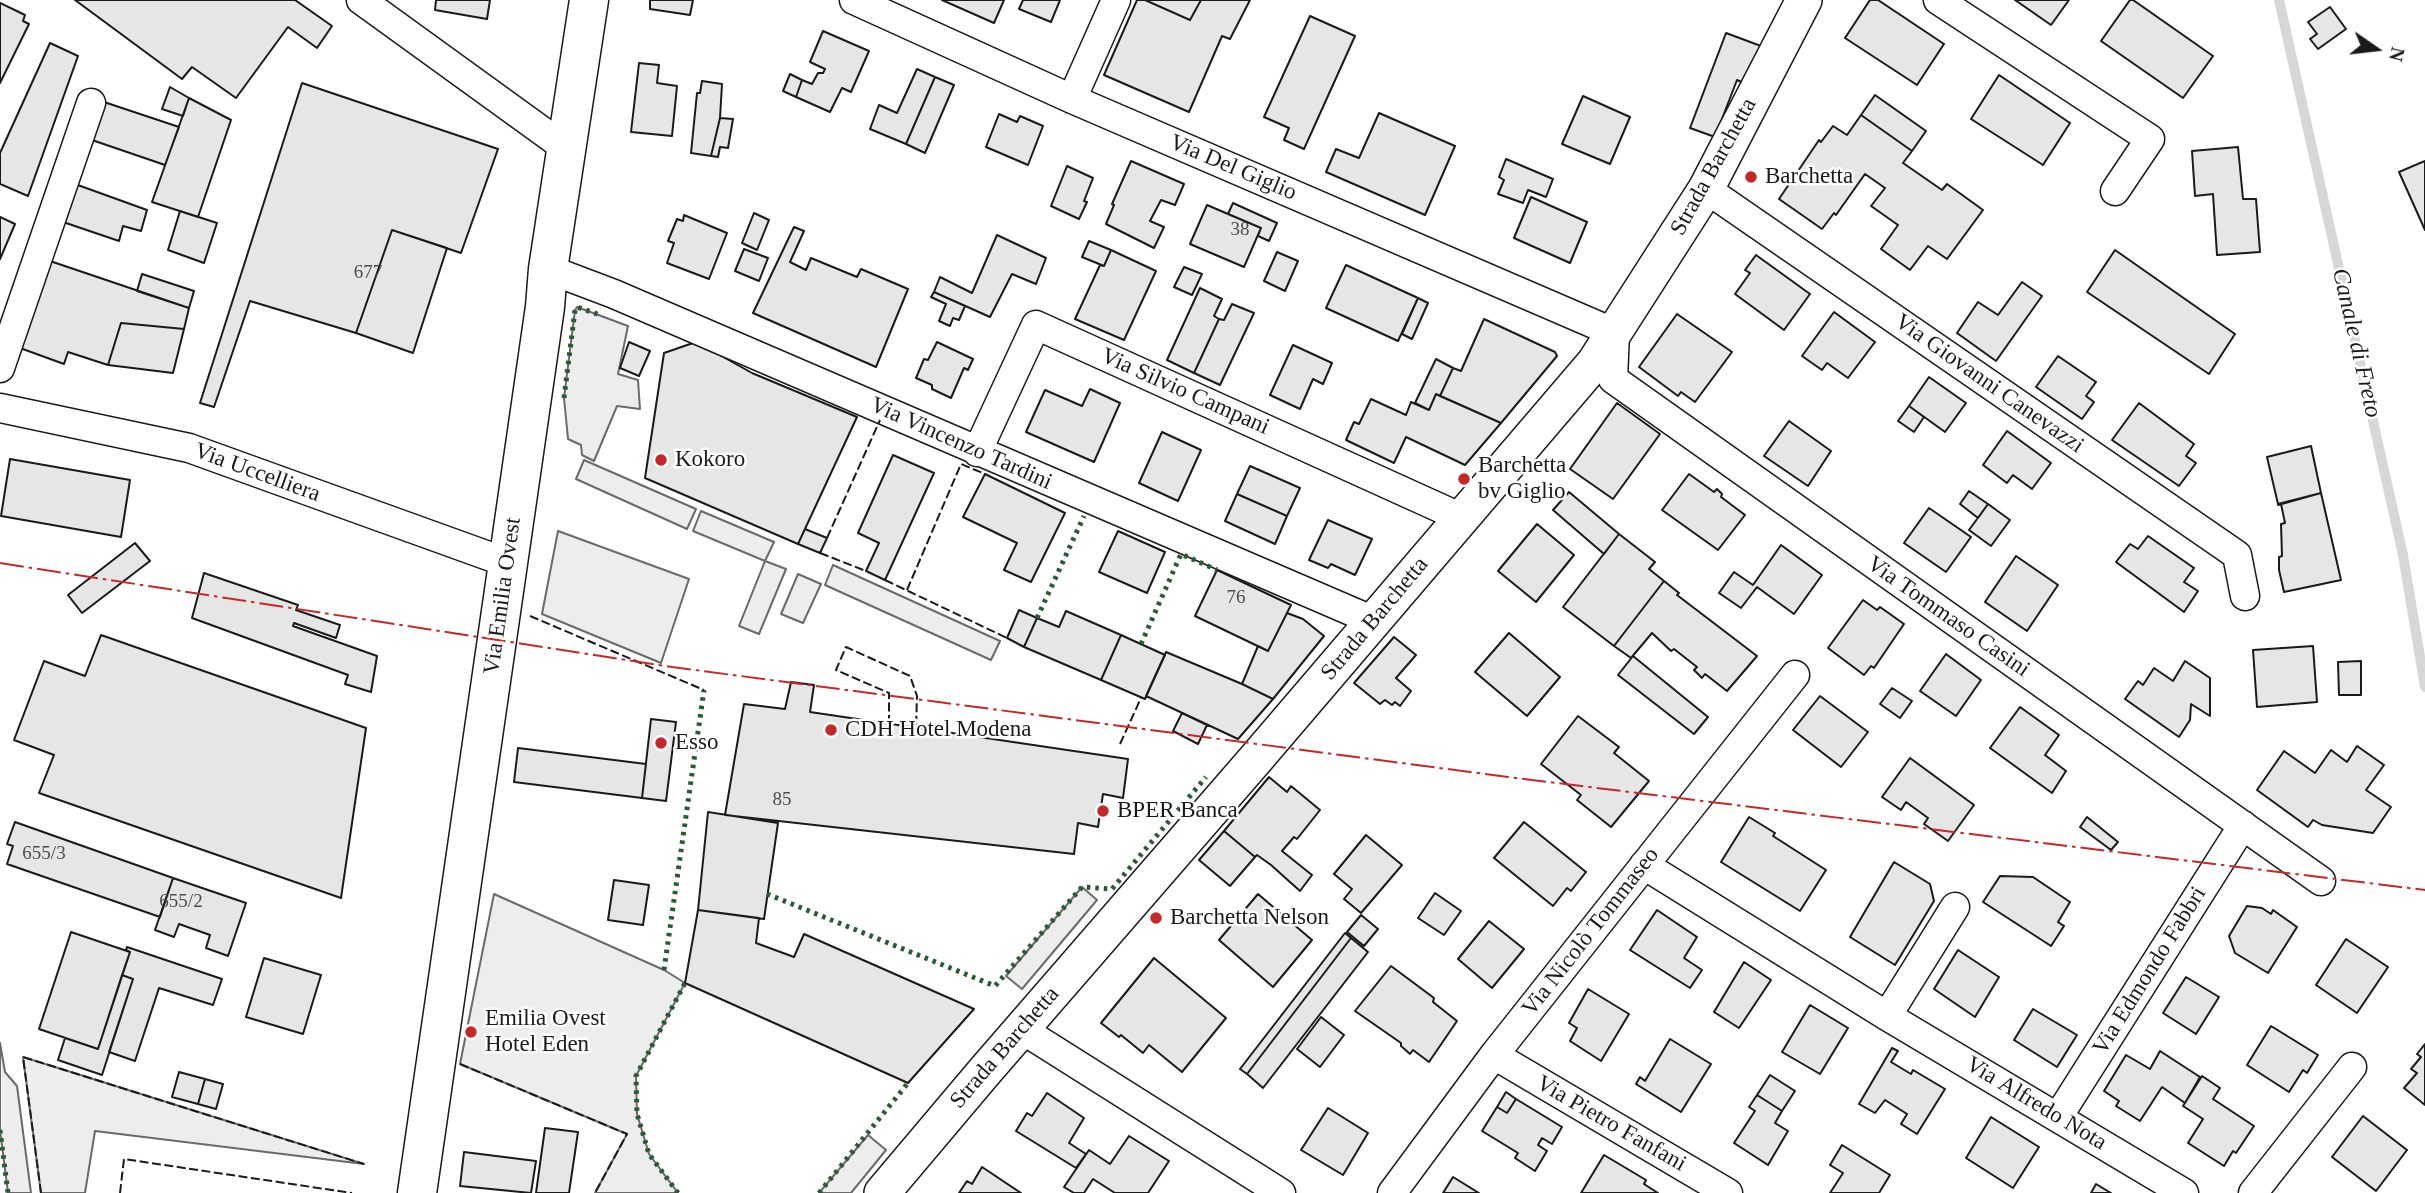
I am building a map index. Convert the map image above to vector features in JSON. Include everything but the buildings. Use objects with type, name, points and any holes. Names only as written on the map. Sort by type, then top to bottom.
[{"type":"main road","name":"Via Emilia Ovest","points":[[417,1193],[545,307],[548,269],[589,0]]},
{"type":"street","points":[[361,0],[567,149]]},
{"type":"street","name":"Via Del Giglio","points":[[853,0],[1072,99],[1615,333]]},
{"type":"street","points":[[1072,99],[1116,0]]},
{"type":"street","name":"Strada Barchetta","points":[[882,1193],[1595,362],[1706,189],[1804,0]]},
{"type":"street","points":[[1938,0],[2150,139],[2115,191]]},
{"type":"street","points":[[0,368],[91,103]]},
{"type":"street","name":"Via Giovanni Canevazzi","points":[[1706,189],[2237,555],[2245,596]]},
{"type":"street","name":"Via Vincenzo Tardini","points":[[548,269],[651,310],[1374,621]]},
{"type":"street","name":"Via Silvio Campani","points":[[977,452],[1037,325],[1462,518]]},
{"type":"street","name":"Via Tommaso Casini","points":[[1615,333],[1612,379],[2321,881]]},
{"type":"street","name":"Via Uccelliera","points":[[0,408],[189,448],[508,563]]},
{"type":"street","name":"Via Nicolò Tommaseo","points":[[1392,1193],[1494,1055],[1795,675]]},
{"type":"street","name":"Via Edmondo Fabbri","points":[[2058,1117],[2243,825]]},
{"type":"street","name":"Via Alfredo Nota","points":[[1644,865],[1887,1016],[2184,1193]]},
{"type":"street","points":[[1887,1016],[1955,907]]},
{"type":"street","points":[[1021,1029],[1281,1193]]},
{"type":"street","name":"Via Pietro Fanfani","points":[[1494,1055],[1728,1193]]},
{"type":"street","points":[[2252,1193],[2352,1067]]},
{"type":"shaded area","points":[[577,307],[628,326],[618,374],[638,380],[640,409],[617,406],[594,461],[582,455],[581,445],[568,439],[564,398]]},
{"type":"shaded area","points":[[584,460],[696,509],[687,529],[576,479]]},
{"type":"shaded area","points":[[701,511],[774,542],[765,561],[693,531]]},
{"type":"shaded area","points":[[558,531],[689,579],[661,663],[542,614]]},
{"type":"shaded area","points":[[765,561],[786,569],[759,634],[739,626]]},
{"type":"shaded area","points":[[833,565],[1000,641],[991,660],[825,585]]},
{"type":"shaded area","points":[[798,574],[821,584],[803,623],[781,614]]},
{"type":"shaded area","points":[[1082,887],[1097,900],[1022,989],[1006,976]]},
{"type":"shaded area","points":[[494,894],[664,970],[685,983],[636,1076],[637,1114],[649,1154],[678,1193],[595,1193],[627,1134],[460,1064]]},
{"type":"shaded area","points":[[0,1043],[5,1072],[17,1086],[31,1193],[8,1193],[0,1130]]},
{"type":"shaded area","points":[[23,1057],[364,1164],[95,1131],[85,1193],[41,1193]]},
{"type":"shaded area","points":[[868,1135],[886,1150],[851,1193],[819,1193]]},
{"type":"waterway","name":"Canale di Freto","points":[[2279,0],[2403,555],[2425,687]]},
{"type":"hedge","points":[[564,398],[575,310],[577,307],[600,315]]},
{"type":"hedge","points":[[1037,618],[1084,516]]},
{"type":"hedge","points":[[1141,644],[1181,554],[1217,570]]},
{"type":"hedge","points":[[664,970],[704,690]]},
{"type":"hedge","points":[[767,894],[995,986],[1082,887],[1112,889],[1206,777]]},
{"type":"hedge","points":[[678,1193],[649,1154],[637,1114],[636,1076],[685,983]]},
{"type":"hedge","points":[[819,1193],[908,1083]]},
{"type":"hedge","points":[[0,1130],[8,1193]]},
{"type":"fence","points":[[827,538],[880,420]]},
{"type":"fence","points":[[907,590],[961,464],[985,474]]},
{"type":"fence","points":[[820,553],[866,571]]},
{"type":"fence","points":[[885,580],[1007,638]]},
{"type":"fence","points":[[530,616],[704,690]]},
{"type":"fence","points":[[889,724],[889,693],[836,670],[846,647],[910,676],[917,696],[916,728]]},
{"type":"fence","points":[[1120,744],[1141,698]]},
{"type":"fence","points":[[41,1193],[23,1057],[364,1164]]},
{"type":"fence","points":[[460,1064],[627,1134],[595,1193]]},
{"type":"fence","points":[[120,1193],[124,1159],[352,1193]]},
{"type":"power","points":[[0,563],[672,667],[1508,777],[2425,890]]},
{"type":"place","name":"Barchetta","points":[[1751,177]]},
{"type":"place","name":"Kokoro","points":[[661,460]]},
{"type":"place","name":"Barchetta bv Giglio","points":[[1464,479]]},
{"type":"place","name":"CDH Hotel Modena","points":[[831,730]]},
{"type":"place","name":"Esso","points":[[661,743]]},
{"type":"place","name":"BPER Banca","points":[[1103,811]]},
{"type":"place","name":"Barchetta Nelson","points":[[1156,918]]},
{"type":"place","name":"Emilia Ovest Hotel Eden","points":[[471,1032]]}]
